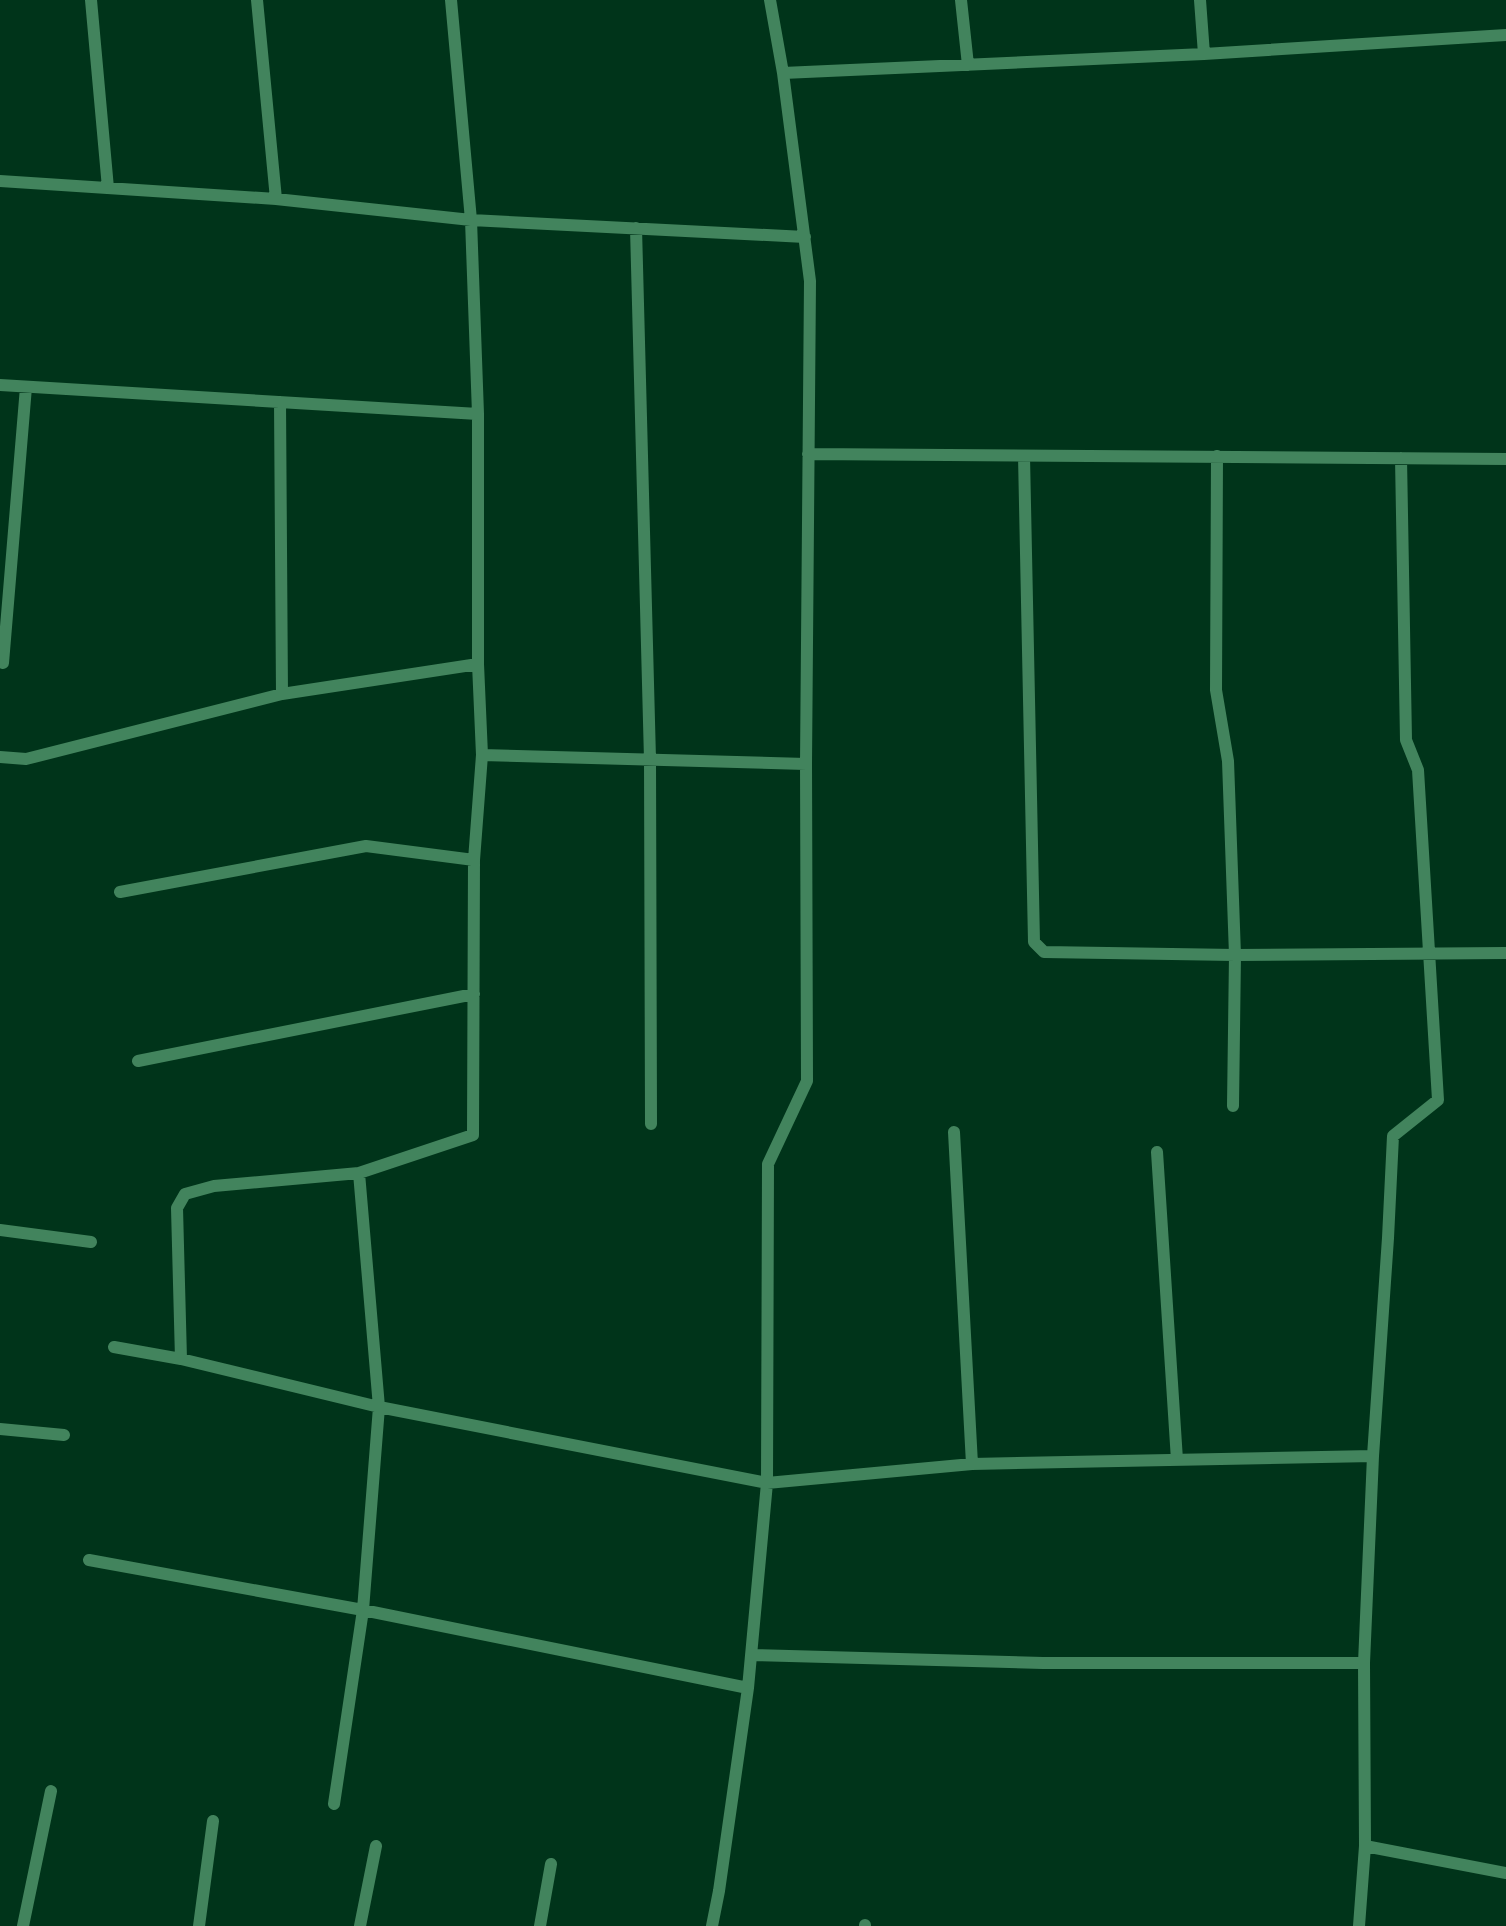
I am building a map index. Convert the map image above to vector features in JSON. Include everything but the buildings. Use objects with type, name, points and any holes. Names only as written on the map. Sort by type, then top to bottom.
[{"type":"street","points":[[91,0],[108,188]]},
{"type":"street","points":[[257,0],[276,199]]},
{"type":"street","points":[[181,1359],[177,1208],[185,1194],[214,1186],[359,1173],[473,1135],[474,860],[482,755],[478,664],[478,414],[471,220],[451,0]]},
{"type":"street","points":[[712,1926],[748,1688],[767,1483],[768,1164],[807,1081],[806,764],[810,281],[783,73],[770,0]]},
{"type":"street","points":[[962,0],[968,65]]},
{"type":"street","points":[[1200,0],[1204,54]]},
{"type":"street","points":[[783,73],[1204,54],[1506,35]]},
{"type":"street","points":[[0,181],[276,199],[471,220],[805,237]]},
{"type":"street","points":[[636,228],[650,759],[651,1124]]},
{"type":"street","points":[[0,385],[478,414]]},
{"type":"street","points":[[3,663],[26,387]]},
{"type":"street","points":[[280,402],[282,694]]},
{"type":"street","points":[[808,454],[1506,459]]},
{"type":"street","points":[[1024,456],[1034,942],[1044,952],[1235,955],[1506,953]]},
{"type":"street","points":[[1217,456],[1216,690],[1228,761],[1235,955],[1233,1106]]},
{"type":"street","points":[[1359,1926],[1365,1846],[1364,1663],[1373,1456],[1389,1238],[1393,1136],[1438,1100],[1419,770],[1406,740],[1401,458]]},
{"type":"street","points":[[0,757],[26,759],[282,694],[478,664]]},
{"type":"street","points":[[482,755],[806,764]]},
{"type":"street","points":[[120,892],[366,846],[474,860]]},
{"type":"street","points":[[138,1061],[474,994]]},
{"type":"street","points":[[954,1132],[972,1464]]},
{"type":"street","points":[[1156,1152],[1177,1460]]},
{"type":"street","points":[[334,1804],[363,1610],[379,1407],[359,1173]]},
{"type":"street","points":[[0,1230],[91,1242]]},
{"type":"street","points":[[114,1347],[181,1359],[379,1407],[767,1483],[972,1464],[1373,1456]]},
{"type":"street","points":[[0,1429],[64,1435]]},
{"type":"street","points":[[89,1560],[363,1610],[748,1688]]},
{"type":"street","points":[[751,1655],[1042,1663],[1364,1663]]},
{"type":"street","points":[[23,1926],[51,1791]]},
{"type":"street","points":[[199,1926],[213,1821]]},
{"type":"street","points":[[360,1926],[375,1846]]},
{"type":"street","points":[[1365,1846],[1506,1873]]},
{"type":"street","points":[[540,1926],[551,1864]]}]
